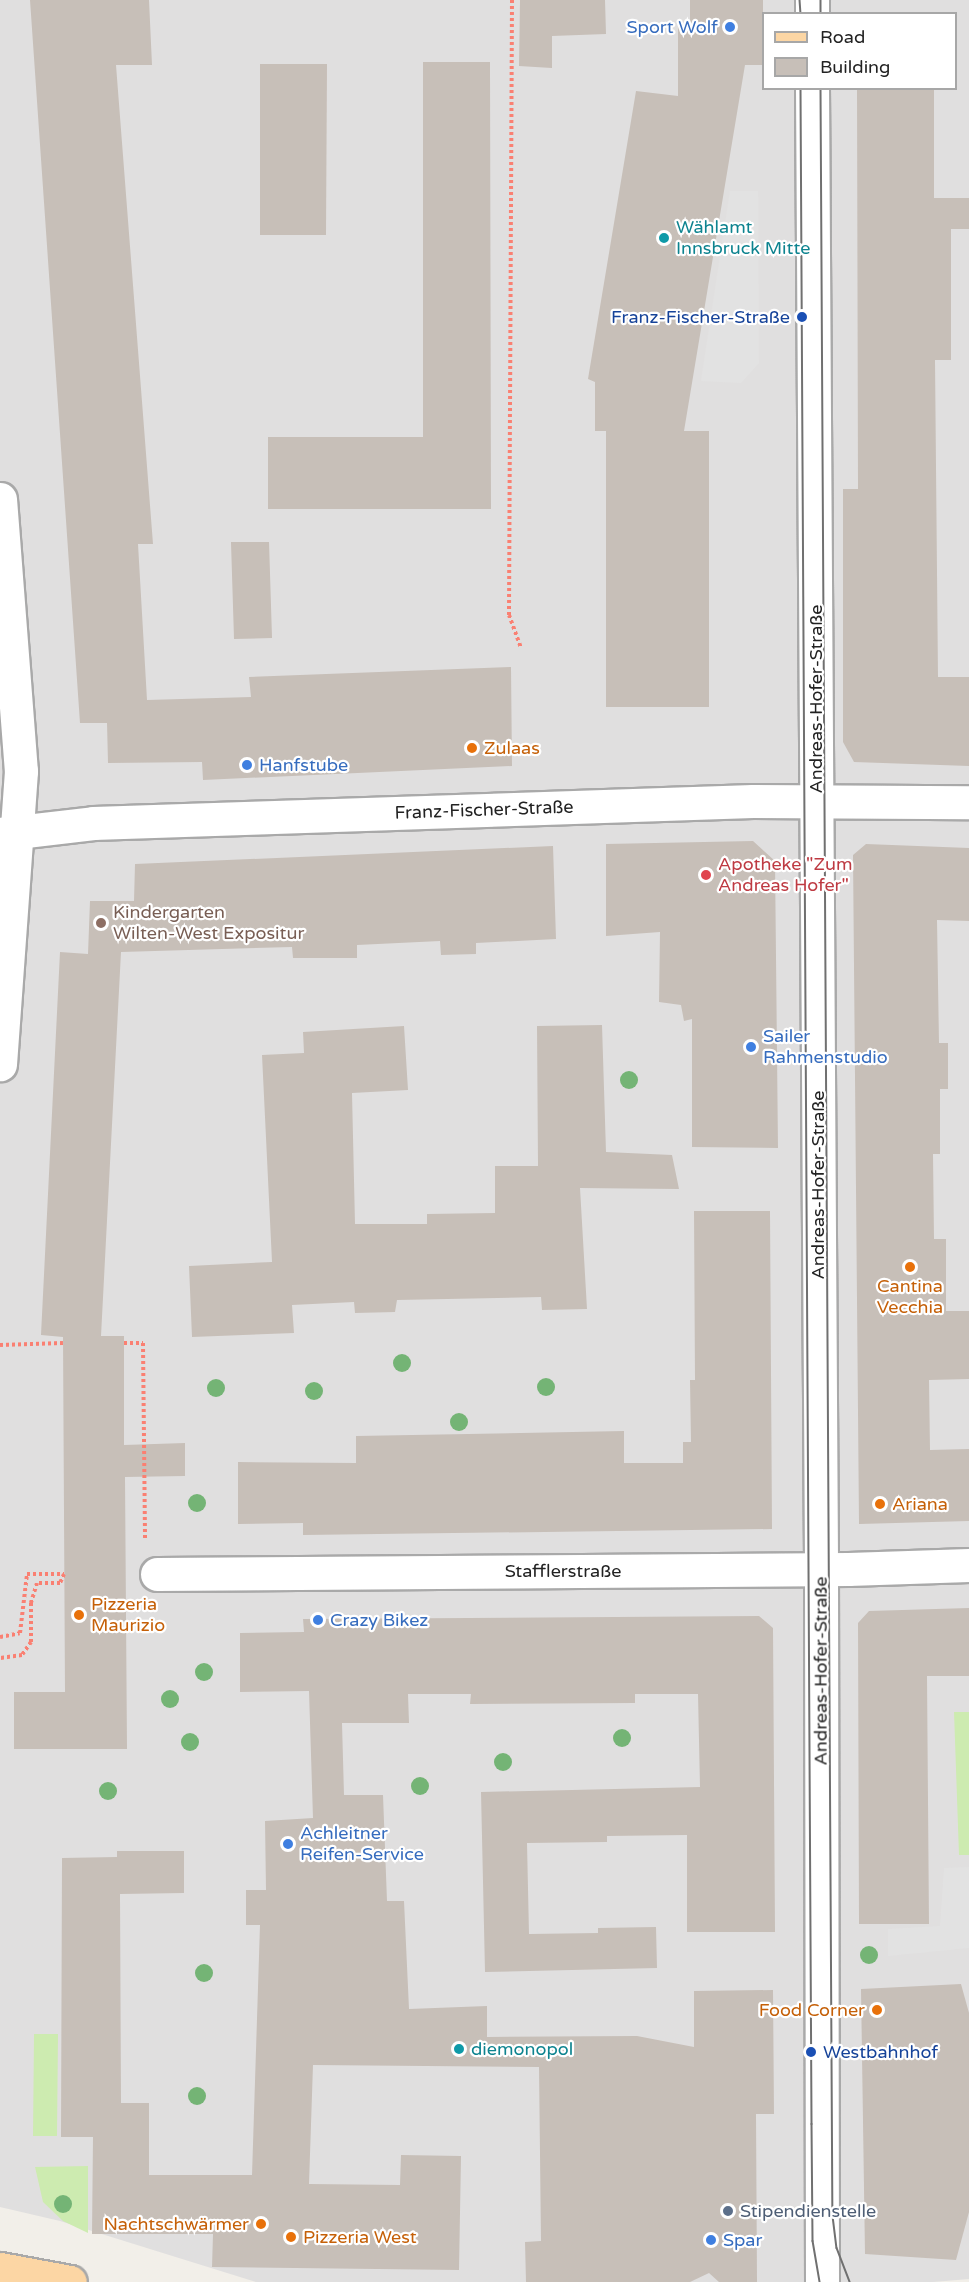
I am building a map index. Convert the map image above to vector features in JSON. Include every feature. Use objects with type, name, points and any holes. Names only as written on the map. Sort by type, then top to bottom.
[{"type":"main road","points":[[0,2269],[70,2282]]},
{"type":"street","name":"Andreas-Hofer-Straße","points":[[812,90],[821,1568],[822,2282]]},
{"type":"street","points":[[0,499],[21,771],[8,833],[0,1064]]},
{"type":"street","name":"Franz-Fischer-Straße","points":[[8,833],[93,823],[816,799],[969,802]]},
{"type":"street","name":"Stafflerstraße","points":[[157,1574],[969,1565]]},
{"type":"path","points":[[512,0],[509,615],[521,648]]},
{"type":"path","points":[[124,1342],[144,1342],[145,1528]]},
{"type":"path","points":[[0,1345],[63,1343]]},
{"type":"path","points":[[0,1637],[20,1633],[27,1574],[64,1574],[60,1583],[37,1583],[31,1603],[31,1642],[22,1655],[0,1658]]},
{"type":"shaded area","points":[[0,0],[969,0],[969,2279],[933,2282],[256,2282],[60,2221],[0,2207]]},
{"type":"shaded area","points":[[730,191],[758,191],[759,363],[741,383],[701,381]]},
{"type":"shaded area","points":[[969,1867],[969,1948],[888,1956],[888,1929],[940,1926],[944,1868]]},
{"type":"green space","points":[[954,1712],[969,1712],[969,1855],[959,1855]]},
{"type":"green space","points":[[34,2034],[58,2034],[57,2136],[33,2136]]},
{"type":"green space","points":[[88,2166],[88,2233],[63,2221],[43,2202],[35,2167]]},
{"type":"building","points":[[30,0],[149,0],[152,65],[116,65],[153,544],[138,544],[147,700],[251,697],[249,677],[511,667],[512,766],[203,780],[202,762],[108,763],[107,723],[80,723]]},
{"type":"building","points":[[520,0],[605,0],[606,34],[552,36],[552,68],[519,66]]},
{"type":"building","points":[[690,0],[763,0],[762,65],[745,65],[684,431],[709,431],[709,707],[606,707],[606,431],[595,431],[595,382],[588,379],[636,91],[678,96],[678,24],[690,23]]},
{"type":"building","points":[[423,62],[490,62],[491,509],[268,509],[268,437],[423,437]]},
{"type":"building","points":[[260,64],[327,64],[326,235],[260,235]]},
{"type":"building","points":[[857,90],[934,90],[934,198],[969,198],[969,229],[951,229],[951,360],[935,360],[938,677],[969,677],[969,766],[854,762],[843,742],[843,489],[858,489]]},
{"type":"building","points":[[231,542],[269,542],[272,638],[234,639]]},
{"type":"building","points":[[753,841],[775,861],[778,1148],[692,1147],[692,1019],[684,1021],[681,1005],[659,1002],[660,932],[606,936],[606,844]]},
{"type":"building","points":[[866,844],[969,848],[969,921],[937,920],[939,1043],[948,1043],[948,1089],[940,1089],[940,1154],[933,1154],[934,1239],[946,1239],[946,1311],[969,1311],[969,1379],[929,1380],[930,1450],[969,1449],[969,1521],[859,1524],[853,855]]},
{"type":"building","points":[[553,846],[556,939],[476,943],[476,954],[441,955],[440,941],[357,945],[357,958],[293,958],[292,947],[121,952],[101,1336],[124,1336],[124,1445],[185,1443],[185,1476],[125,1477],[127,1749],[14,1749],[14,1692],[65,1692],[63,1337],[41,1335],[60,952],[88,954],[90,901],[134,901],[135,864]]},
{"type":"building","points":[[602,1025],[606,1152],[672,1155],[679,1189],[580,1188],[587,1309],[542,1310],[541,1297],[397,1300],[395,1312],[355,1313],[354,1302],[292,1305],[294,1333],[192,1337],[189,1266],[272,1262],[262,1055],[304,1053],[303,1032],[404,1026],[408,1090],[352,1093],[355,1224],[427,1224],[427,1214],[495,1213],[495,1166],[538,1166],[537,1026]]},
{"type":"building","points":[[694,1211],[770,1211],[772,1529],[303,1535],[303,1523],[238,1524],[238,1462],[356,1463],[356,1436],[624,1431],[624,1463],[683,1463],[683,1442],[691,1442],[690,1380],[695,1380]]},
{"type":"building","points":[[969,1608],[969,1676],[927,1676],[929,1924],[859,1924],[858,1623],[869,1611]]},
{"type":"building","points":[[759,1616],[773,1628],[775,1932],[687,1932],[687,1835],[607,1836],[607,1842],[527,1843],[529,1934],[598,1933],[598,1928],[656,1927],[657,1968],[485,1972],[481,1792],[700,1787],[698,1694],[635,1694],[635,1703],[470,1704],[471,1694],[408,1694],[409,1723],[342,1723],[344,1795],[383,1795],[387,1901],[404,1901],[409,2009],[487,2006],[487,2037],[637,2036],[694,2047],[694,1991],[773,1990],[774,2114],[756,2114],[757,2282],[719,2282],[709,2273],[690,2282],[526,2282],[525,2242],[541,2241],[539,2067],[313,2065],[309,2184],[400,2185],[401,2155],[461,2156],[459,2270],[212,2267],[213,2234],[92,2234],[93,2137],[61,2137],[62,1858],[117,1857],[117,1851],[184,1851],[184,1893],[120,1894],[121,2103],[149,2103],[149,2175],[252,2175],[260,1925],[246,1925],[246,1890],[266,1890],[265,1821],[313,1818],[309,1691],[240,1692],[240,1633],[304,1632],[303,1619]]},
{"type":"building","points":[[961,1984],[969,2013],[969,2212],[956,2260],[865,2254],[861,1989]]},
{"type":"tram line","points":[[800,0],[801,12]]},
{"type":"tram line","points":[[821,0],[821,12]]},
{"type":"tram line","points":[[801,90],[813,2241],[820,2282]]},
{"type":"tram line","points":[[821,90],[833,2216],[837,2248],[850,2282]]},
{"type":"place","name":"Sport Wolf","points":[[730,27]]},
{"type":"place","name":"Wählamt Innsbruck Mitte","points":[[664,238]]},
{"type":"place","name":"Franz-Fischer-Straße","points":[[802,317]]},
{"type":"place","name":"Zulaas","points":[[472,748]]},
{"type":"place","name":"Hanfstube","points":[[247,765]]},
{"type":"place","name":"Apotheke \"Zum Andreas Hofer\"","points":[[706,875]]},
{"type":"place","name":"Kindergarten Wilten-West Expositur","points":[[101,923]]},
{"type":"place","name":"Sailer Rahmenstudio","points":[[751,1047]]},
{"type":"place","name":"Cantina Vecchia","points":[[910,1267]]},
{"type":"place","name":"Ariana","points":[[880,1504]]},
{"type":"place","name":"Pizzeria Maurizio","points":[[79,1615]]},
{"type":"place","name":"Crazy Bikez","points":[[318,1620]]},
{"type":"place","name":"Achleitner Reifen-Service","points":[[288,1844]]},
{"type":"place","name":"Food Corner","points":[[877,2010]]},
{"type":"place","name":"diemonopol","points":[[459,2049]]},
{"type":"place","name":"Westbahnhof","points":[[811,2052]]},
{"type":"place","name":"Stipendienstelle","points":[[728,2211]]},
{"type":"place","name":"Nachtschwärmer","points":[[261,2224]]},
{"type":"place","name":"Pizzeria West","points":[[291,2237]]},
{"type":"place","name":"Spar","points":[[711,2240]]}]
